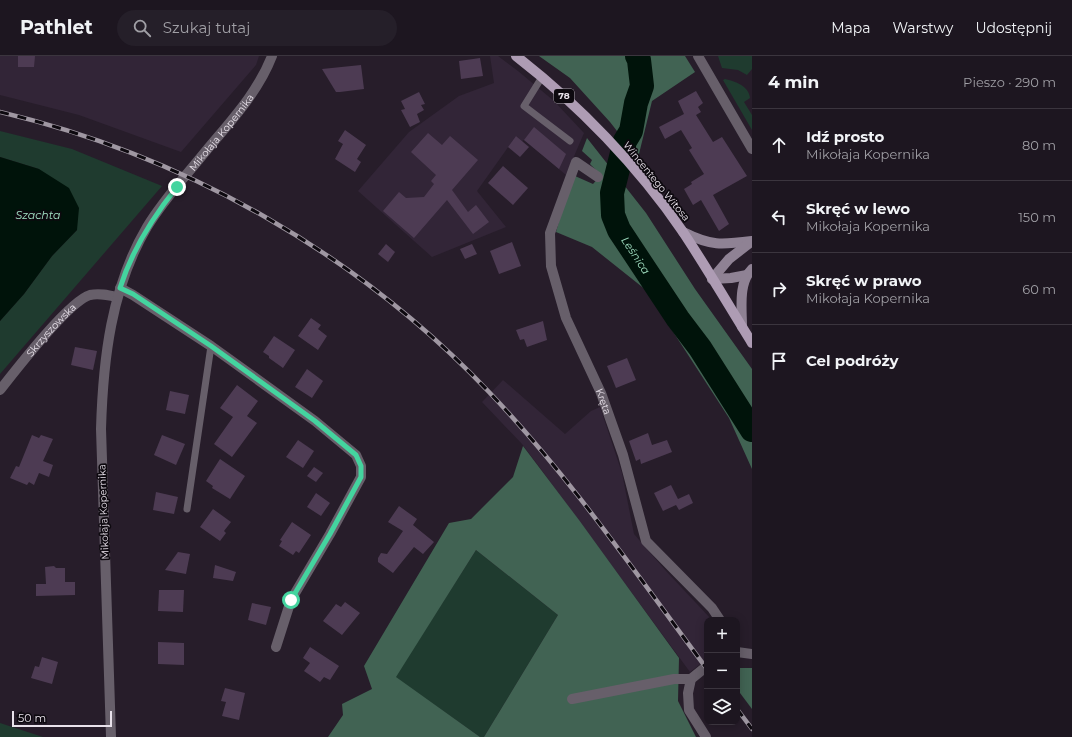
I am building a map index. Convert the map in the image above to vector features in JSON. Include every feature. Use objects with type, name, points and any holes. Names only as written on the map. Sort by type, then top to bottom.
[{"type":"main road","name":"Wincentego Witosa","points":[[516,56],[573,104],[649,187],[683,232],[752,343]]},
{"type":"main road","points":[[683,232],[701,241],[714,244],[752,241]]},
{"type":"main road","points":[[712,279],[729,259],[752,241]]},
{"type":"main road","points":[[712,279],[731,278],[749,272]]},
{"type":"main road","points":[[742,327],[742,294],[749,272]]},
{"type":"street","name":"Mikołaja Kopernika","points":[[111,737],[101,429],[103,381],[118,293],[133,254],[154,216],[248,98],[258,84],[272,56]]},
{"type":"street","points":[[698,56],[752,149]]},
{"type":"street","name":"Kręta","points":[[598,177],[576,162],[550,232],[551,266],[566,318],[601,393],[623,455],[646,540],[712,608],[718,617]]},
{"type":"street","points":[[118,293],[133,294],[211,346],[315,421],[356,455],[361,466],[361,477],[330,534],[291,600],[276,647]]},
{"type":"street","name":"Skrzyszowska","points":[[0,390],[39,342],[78,301],[89,296],[118,293]]},
{"type":"street","points":[[740,652],[752,654]]},
{"type":"street","points":[[572,699],[668,680],[691,679],[704,668]]},
{"type":"street","points":[[691,679],[688,694],[689,710],[706,737]]},
{"type":"lane","points":[[542,77],[524,106],[570,141]]},
{"type":"lane","points":[[188,509],[211,346]]},
{"type":"shaded area","points":[[0,56],[259,56],[256,65],[181,152],[79,115],[0,95]]},
{"type":"shaded area","points":[[490,56],[498,56],[518,71],[554,101],[584,133],[566,175],[524,140],[522,141],[516,136],[477,191],[506,227],[432,257],[358,191],[409,132],[459,96],[494,83]]},
{"type":"shaded area","points":[[503,380],[565,434],[591,411],[600,407],[622,473],[634,534],[709,617],[704,617],[704,661],[690,672],[522,444],[482,402]]},
{"type":"green space","points":[[539,56],[685,56],[695,72],[652,101],[638,158],[610,122],[570,78]]},
{"type":"green space","points":[[718,56],[752,56],[752,69],[747,75],[738,70],[722,68]]},
{"type":"green space","points":[[725,79],[741,85],[747,90],[750,98],[744,102],[752,115],[752,130],[723,80]]},
{"type":"green space","points":[[0,131],[72,149],[162,186],[0,374],[0,321],[24,294],[52,256],[77,230],[39,169],[0,157]]},
{"type":"green space","points":[[587,138],[646,213],[695,289],[752,369],[752,469],[729,418],[646,290],[592,247],[556,232],[569,187],[575,176],[593,184],[601,175],[590,164],[592,160],[582,151]]},
{"type":"green space","points":[[523,446],[579,520],[679,658],[678,701],[696,737],[484,737],[558,615],[476,550],[396,677],[480,737],[328,737],[343,715],[342,704],[372,689],[364,666],[449,523],[471,519],[513,477]]},
{"type":"green space","points":[[476,550],[558,615],[484,737],[480,737],[395,677]]},
{"type":"green space","points":[[740,668],[752,668],[752,709],[740,693]]},
{"type":"green space","points":[[0,723],[43,737],[0,737]]},
{"type":"water","name":"Szachta","points":[[0,157],[39,169],[69,188],[79,208],[77,230],[52,256],[24,294],[0,321]]},
{"type":"building","points":[[18,56],[35,56],[34,67],[18,67]]},
{"type":"building","points":[[480,58],[483,76],[461,79],[459,61]]},
{"type":"building","points":[[361,65],[364,89],[340,92],[336,92],[322,69]]},
{"type":"building","points":[[696,91],[703,103],[698,107],[701,112],[696,115],[713,142],[722,137],[747,176],[713,195],[729,224],[719,231],[701,200],[693,205],[684,189],[692,184],[691,182],[704,174],[689,150],[692,148],[681,130],[665,139],[659,127],[684,114],[678,101]]},
{"type":"building","points":[[419,92],[425,104],[421,105],[424,110],[417,114],[420,122],[410,127],[401,110],[405,109],[401,101]]},
{"type":"building","points":[[534,127],[566,154],[559,169],[524,140]]},
{"type":"building","points":[[345,130],[366,145],[357,159],[361,162],[355,172],[335,159],[343,144],[338,141]]},
{"type":"building","points":[[428,133],[442,145],[450,136],[478,160],[452,190],[468,212],[476,205],[489,222],[473,234],[447,200],[414,238],[383,211],[399,192],[406,198],[424,197],[434,184],[431,181],[436,175],[411,152]]},
{"type":"building","points":[[516,136],[529,147],[520,157],[508,147]]},
{"type":"building","points":[[503,166],[528,188],[513,205],[488,183]]},
{"type":"building","points":[[512,242],[521,266],[499,274],[490,251]]},
{"type":"building","points":[[386,244],[395,252],[388,262],[378,254]]},
{"type":"building","points":[[472,244],[477,254],[465,259],[460,249]]},
{"type":"building","points":[[311,318],[321,325],[318,329],[327,336],[318,350],[298,336]]},
{"type":"building","points":[[543,321],[547,340],[527,347],[524,339],[520,340],[516,330]]},
{"type":"building","points":[[274,336],[295,350],[283,368],[263,352]]},
{"type":"building","points":[[75,347],[97,351],[93,370],[71,365]]},
{"type":"building","points":[[627,358],[636,380],[616,388],[607,366]]},
{"type":"building","points":[[307,369],[323,381],[312,398],[295,387]]},
{"type":"building","points":[[237,385],[258,401],[247,416],[257,423],[232,457],[214,444],[233,417],[220,408]]},
{"type":"building","points":[[170,391],[189,395],[185,414],[166,410]]},
{"type":"building","points":[[648,433],[652,445],[667,440],[672,452],[641,464],[640,459],[636,461],[629,441]]},
{"type":"building","points":[[32,435],[39,438],[41,435],[53,439],[43,461],[53,465],[49,477],[39,473],[34,485],[29,482],[27,485],[10,478],[16,466],[19,467]]},
{"type":"building","points":[[162,435],[185,444],[176,465],[154,455]]},
{"type":"building","points":[[298,440],[314,451],[303,468],[286,457]]},
{"type":"building","points":[[220,459],[245,476],[230,499],[212,488],[213,486],[206,481]]},
{"type":"building","points":[[314,467],[323,473],[316,482],[307,476]]},
{"type":"building","points":[[671,485],[678,499],[689,494],[693,503],[679,510],[676,505],[663,511],[654,493]]},
{"type":"building","points":[[156,492],[178,497],[174,514],[153,510]]},
{"type":"building","points":[[316,493],[330,503],[321,516],[307,507]]},
{"type":"building","points":[[399,506],[417,519],[413,525],[434,542],[423,554],[414,547],[393,573],[378,562],[378,558],[381,553],[387,554],[403,531],[388,522]]},
{"type":"building","points":[[213,509],[231,522],[224,531],[226,533],[220,541],[200,527]]},
{"type":"building","points":[[292,522],[311,535],[299,553],[296,551],[293,555],[279,546],[282,541],[280,540]]},
{"type":"building","points":[[178,552],[190,554],[186,574],[165,570]]},
{"type":"building","points":[[215,565],[236,572],[233,581],[213,578]]},
{"type":"building","points":[[54,566],[56,568],[65,568],[65,582],[75,582],[75,595],[36,596],[36,584],[46,584],[45,567]]},
{"type":"building","points":[[159,590],[184,590],[183,612],[158,611]]},
{"type":"building","points":[[345,602],[360,613],[342,635],[323,621],[336,604],[341,607]]},
{"type":"building","points":[[252,603],[271,607],[266,625],[248,620]]},
{"type":"building","points":[[158,642],[184,643],[184,665],[158,664]]},
{"type":"building","points":[[310,647],[339,666],[330,680],[324,677],[320,682],[304,671],[310,663],[303,658]]},
{"type":"building","points":[[42,657],[58,662],[52,684],[31,678],[35,666],[39,667]]},
{"type":"building","points":[[225,688],[245,693],[239,720],[222,716],[226,702],[221,701]]},
{"type":"waterway","name":"Leśnica","points":[[637,56],[639,60],[642,86],[636,103],[631,131],[625,141],[612,193],[613,215],[619,230],[678,319],[700,348],[752,430]]},
{"type":"railway","points":[[0,112],[69,131],[136,155],[201,184],[265,217],[325,254],[383,296],[438,342],[519,424],[575,492],[629,562],[704,665]]},
{"type":"railway","points":[[740,713],[752,729]]},
{"type":"route","points":[[177,187],[154,216],[142,236],[128,263],[120,288],[133,294],[211,346],[315,421],[356,455],[361,466],[361,477],[330,534],[291,600]]}]
